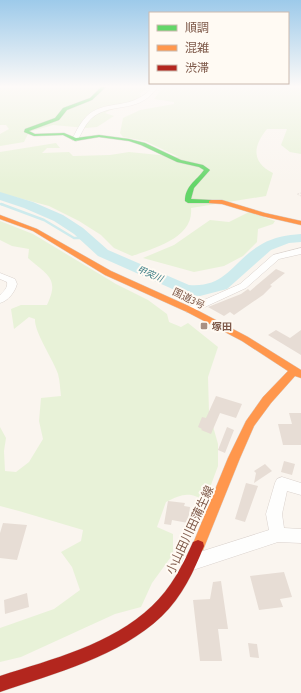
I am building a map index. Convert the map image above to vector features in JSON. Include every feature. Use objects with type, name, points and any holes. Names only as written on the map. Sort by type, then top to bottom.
[{"type":"main road","points":[[56,119],[27,130],[26,132],[34,135],[64,134],[75,140],[99,136],[143,144],[179,161],[201,166],[207,170],[200,180],[186,192],[188,201],[222,202],[264,215],[301,223]]},
{"type":"main road","name":"国道3号","points":[[0,217],[35,230],[127,283],[190,310],[246,339],[298,373]]},
{"type":"main road","name":"小山田川田蒲生線","points":[[0,684],[79,658],[112,642],[158,611],[179,585],[190,564],[246,432],[262,406],[280,385],[298,373]]},
{"type":"street","points":[[75,140],[80,130],[89,119]]},
{"type":"street","points":[[190,310],[243,286],[276,257],[301,251]]},
{"type":"street","points":[[0,276],[12,281],[13,284],[12,289],[0,300]]},
{"type":"street","points":[[278,534],[274,514],[282,483],[301,489]]},
{"type":"street","points":[[190,564],[278,534],[301,536]]},
{"type":"path","points":[[301,193],[297,194],[301,196]]},
{"type":"green space","points":[[0,119],[109,119],[97,127],[86,128],[53,125],[29,132],[24,142],[0,146],[0,134],[9,129],[6,125],[0,125]]},
{"type":"green space","points":[[123,119],[301,119],[301,154],[290,152],[281,145],[287,129],[267,129],[262,135],[256,153],[261,164],[273,173],[266,196],[191,208],[190,218],[186,227],[179,234],[161,245],[132,256],[114,248],[101,235],[79,221],[49,206],[0,193],[0,152],[56,143],[60,148],[47,148],[42,153],[69,152],[73,156],[110,155],[129,152],[179,157],[145,141],[123,137],[120,133]]},
{"type":"green space","points":[[249,212],[275,221],[273,224],[258,229],[257,242],[243,256],[224,266],[194,272],[143,258],[174,245],[210,220],[229,222]]},
{"type":"green space","points":[[0,221],[33,234],[116,284],[148,300],[167,314],[169,322],[181,327],[188,323],[218,347],[208,377],[209,412],[218,444],[218,466],[205,501],[194,496],[186,495],[166,502],[157,527],[173,534],[173,554],[152,583],[141,607],[115,614],[21,657],[0,662],[0,628],[54,609],[80,590],[72,567],[61,552],[81,541],[83,530],[0,506],[0,427],[6,438],[4,451],[5,471],[16,472],[29,462],[43,439],[39,421],[41,398],[61,396],[60,382],[56,368],[37,331],[35,319],[29,317],[14,329],[11,309],[21,305],[47,305],[51,296],[52,283],[46,273],[28,258],[29,249],[12,246],[0,240]]},
{"type":"building","points":[[276,269],[285,273],[270,285],[272,286],[263,295],[234,315],[230,312],[224,316],[208,307],[241,294],[248,289],[250,291]]},
{"type":"building","points":[[276,330],[290,338],[301,330],[301,355],[268,335]]},
{"type":"building","points":[[216,396],[242,404],[236,418],[220,413],[211,434],[201,430],[202,429],[198,427],[202,417],[206,418]]},
{"type":"building","points":[[289,413],[301,413],[301,445],[283,445],[278,424],[292,424]]},
{"type":"building","points":[[227,427],[234,430],[225,453],[218,450]]},
{"type":"building","points":[[284,461],[295,464],[292,475],[281,472]]},
{"type":"building","points":[[265,464],[272,471],[254,483],[256,473],[254,471]]},
{"type":"building","points":[[246,483],[258,486],[245,522],[235,519]]},
{"type":"building","points":[[168,501],[185,503],[184,506],[190,507],[188,523],[172,520],[171,525],[164,524]]},
{"type":"building","points":[[3,523],[27,525],[17,560],[0,558],[0,533]]},
{"type":"building","points":[[284,572],[292,597],[280,599],[283,607],[259,610],[250,576]]},
{"type":"building","points":[[221,581],[228,629],[218,629],[222,661],[200,661],[193,600],[210,599],[213,582]]},
{"type":"building","points":[[27,593],[29,607],[5,614],[4,600]]},
{"type":"building","points":[[248,643],[257,644],[259,658],[250,657]]},
{"type":"waterway","name":"甲突川","points":[[0,196],[49,213],[79,231],[103,253],[186,290],[200,291],[221,286],[248,261],[266,247],[276,242],[301,238]]},
{"type":"waterway","points":[[3,205],[44,220],[74,238],[85,238]]},
{"type":"traffic: fast","points":[[56,119],[27,130],[26,132],[34,135],[64,134],[75,140],[99,136],[129,140],[143,144],[179,161],[201,166],[207,170],[191,187],[188,195],[188,201],[211,202]]},
{"type":"traffic: slow","points":[[211,202],[222,202],[264,215],[301,223]]},
{"type":"traffic: slow","points":[[0,217],[35,230],[108,273],[190,310],[245,339],[301,375]]},
{"type":"traffic: slow","points":[[198,546],[234,458],[250,424],[267,400],[294,371]]},
{"type":"traffic: jam","points":[[0,684],[83,655],[124,636],[142,624],[164,604],[176,588],[186,572],[198,546]]},
{"type":"place","name":"塚田","points":[[204,326]]}]
